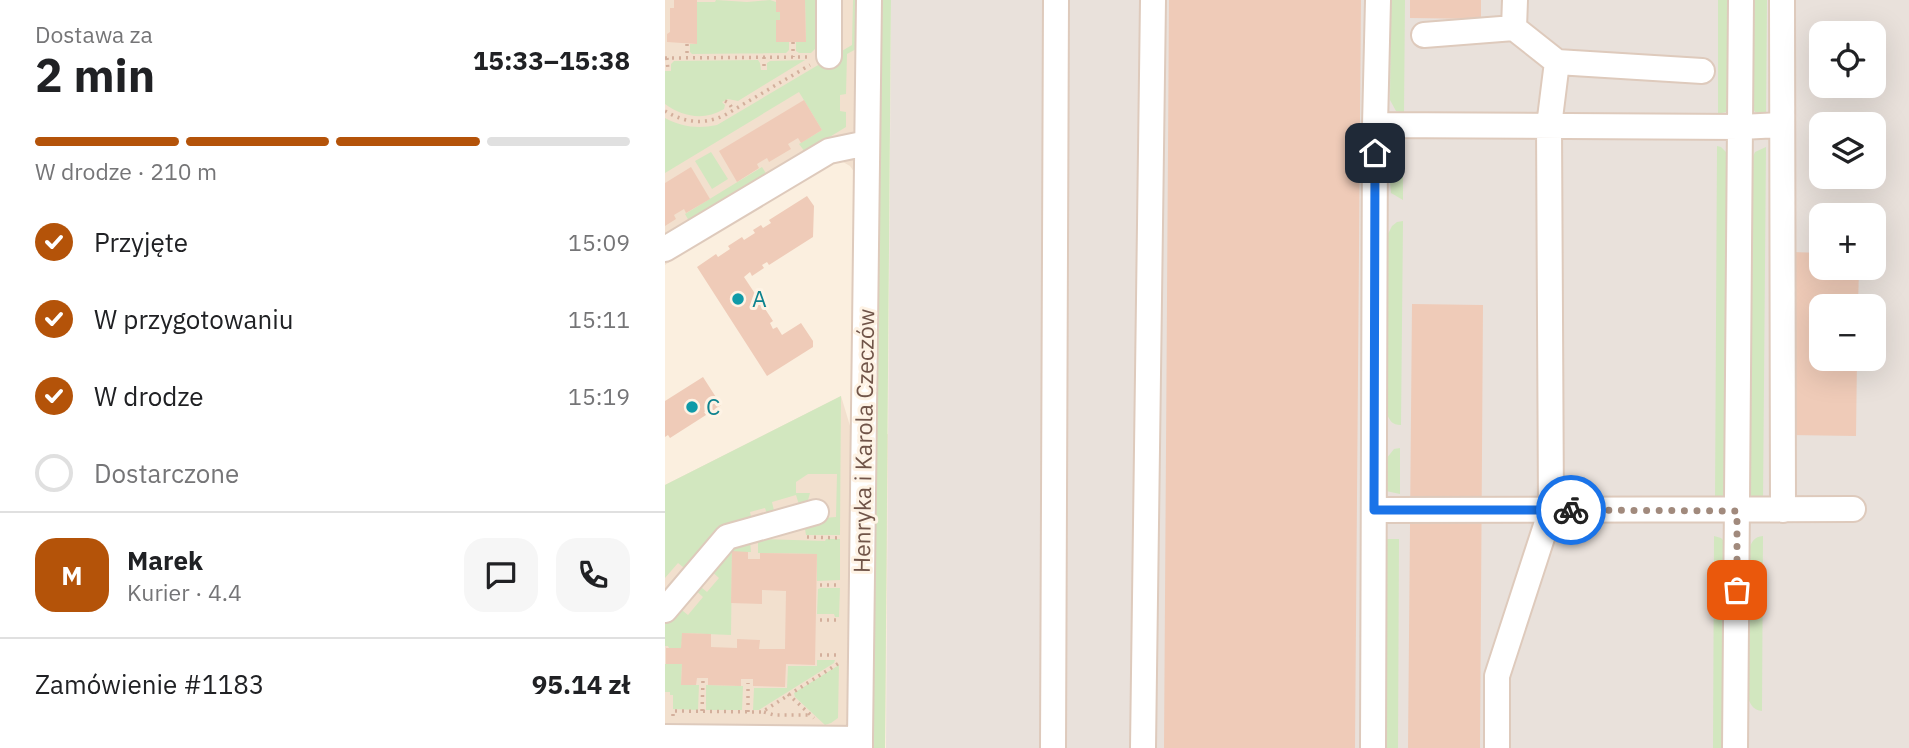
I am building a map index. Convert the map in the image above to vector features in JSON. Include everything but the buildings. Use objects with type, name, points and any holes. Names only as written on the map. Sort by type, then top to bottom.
[{"type":"street","points":[[821,58],[829,0]]},
{"type":"street","name":"Henryka i Karola Czeczów","points":[[860,743],[869,0]]},
{"type":"street","points":[[1053,748],[1056,0]]},
{"type":"street","points":[[1143,748],[1153,0]]},
{"type":"street","points":[[1373,748],[1375,125],[1378,0]]},
{"type":"street","points":[[1514,28],[1515,0]]},
{"type":"street","points":[[1735,748],[1741,0]]},
{"type":"street","points":[[1782,0],[1783,510]]},
{"type":"street","points":[[1424,35],[1514,28],[1557,62],[1702,71]]},
{"type":"street","points":[[1497,748],[1497,676],[1551,510],[1549,126],[1557,62]]},
{"type":"street","points":[[1375,125],[1782,125]]},
{"type":"street","points":[[665,249],[829,151],[867,143]]},
{"type":"street","points":[[1374,510],[1853,509]]},
{"type":"street","points":[[665,610],[727,537],[816,512]]},
{"type":"street","points":[[665,737],[860,743]]},
{"type":"path","points":[[793,42],[793,57]]},
{"type":"path","points":[[687,44],[687,58]]},
{"type":"path","points":[[764,57],[764,70]]},
{"type":"path","points":[[668,71],[666,58],[821,58]]},
{"type":"path","points":[[665,111],[681,119],[703,122],[718,118],[821,58]]},
{"type":"path","points":[[725,101],[733,110]]},
{"type":"path","points":[[820,585],[843,585]]},
{"type":"path","points":[[820,620],[842,620]]},
{"type":"path","points":[[820,655],[842,655]]},
{"type":"path","points":[[762,712],[842,661]]},
{"type":"path","points":[[702,712],[703,680]]},
{"type":"path","points":[[748,683],[748,712]]},
{"type":"path","points":[[788,694],[817,721]]},
{"type":"path","points":[[665,717],[673,717],[673,711],[810,715]]},
{"type":"shaded area","points":[[665,0],[858,0],[855,173],[843,162],[832,160],[665,265]]},
{"type":"shaded area","points":[[891,0],[1909,0],[1909,748],[886,748]]},
{"type":"shaded area","points":[[841,396],[854,439],[888,434],[885,748],[665,748],[665,485]]},
{"type":"green space","points":[[805,0],[815,0],[815,49],[811,53],[799,53],[796,51],[796,42],[806,42]]},
{"type":"green space","points":[[853,0],[858,0],[858,48],[847,54],[846,94],[840,95],[840,111],[846,112],[846,127],[805,152],[799,144],[822,130],[799,92],[665,173],[665,118],[690,126],[717,125],[852,45]]},
{"type":"green space","points":[[878,0],[891,0],[885,748],[869,748]]},
{"type":"green space","points":[[1391,0],[1405,0],[1404,113],[1396,111],[1390,100]]},
{"type":"green space","points":[[1718,0],[1733,0],[1730,107],[1726,112],[1718,114]]},
{"type":"green space","points":[[1753,0],[1767,0],[1766,116],[1755,112],[1752,106]]},
{"type":"green space","points":[[697,2],[776,2],[776,12],[780,12],[780,20],[776,21],[776,42],[789,42],[789,50],[786,53],[692,54],[690,44],[696,44]]},
{"type":"green space","points":[[758,60],[761,70],[767,70],[767,63],[770,61],[805,60],[738,101],[728,99],[722,102],[724,109],[716,113],[694,116],[665,104],[665,71],[671,71],[674,61]]},
{"type":"green space","points":[[1403,145],[1403,200],[1391,193],[1389,172],[1393,152]]},
{"type":"green space","points":[[1717,146],[1729,155],[1726,497],[1715,504]]},
{"type":"green space","points":[[1766,147],[1763,503],[1749,497],[1748,488],[1752,159],[1755,152]]},
{"type":"green space","points":[[711,152],[728,179],[712,189],[695,161]]},
{"type":"green space","points":[[762,167],[767,175],[689,221],[685,214]]},
{"type":"green space","points":[[1403,221],[1401,425],[1392,422],[1387,414],[1388,234],[1392,226]]},
{"type":"green space","points":[[841,396],[840,535],[806,535],[804,523],[836,517],[837,474],[808,474],[796,482],[796,493],[810,493],[807,504],[800,508],[796,495],[772,502],[775,515],[768,517],[765,508],[750,512],[752,521],[688,571],[678,563],[665,578],[665,485]]},
{"type":"green space","points":[[1400,448],[1400,494],[1386,491],[1386,459],[1394,449]]},
{"type":"green space","points":[[1714,536],[1725,542],[1726,748],[1713,748]]},
{"type":"green space","points":[[1763,536],[1762,711],[1753,707],[1748,698],[1749,549],[1757,537]]},
{"type":"green space","points":[[758,539],[840,539],[840,580],[817,581],[817,554],[758,553]]},
{"type":"green space","points":[[1386,539],[1399,539],[1398,748],[1384,748]]},
{"type":"green space","points":[[750,541],[751,552],[732,552],[731,635],[683,633],[681,648],[665,646],[665,623],[678,607],[688,615],[703,597],[693,588],[697,584],[707,592],[719,578],[709,569],[728,545]]},
{"type":"green space","points":[[840,588],[839,617],[834,614],[817,614],[818,589]]},
{"type":"green space","points":[[817,660],[835,660],[759,710],[753,710],[754,688],[787,688],[788,666],[817,666]]},
{"type":"green space","points":[[665,664],[682,664],[681,685],[699,685],[698,710],[673,709],[673,695],[665,692]]},
{"type":"green space","points":[[839,665],[838,718],[825,725],[794,693]]},
{"type":"green space","points":[[706,685],[743,686],[742,710],[706,710]]},
{"type":"way so far","points":[[1571,510],[1737,511],[1737,590]]},
{"type":"place","name":"A","points":[[738,299]]},
{"type":"place","name":"C","points":[[692,407]]},
{"type":"route","points":[[1375,153],[1374,510],[1571,510]]}]
